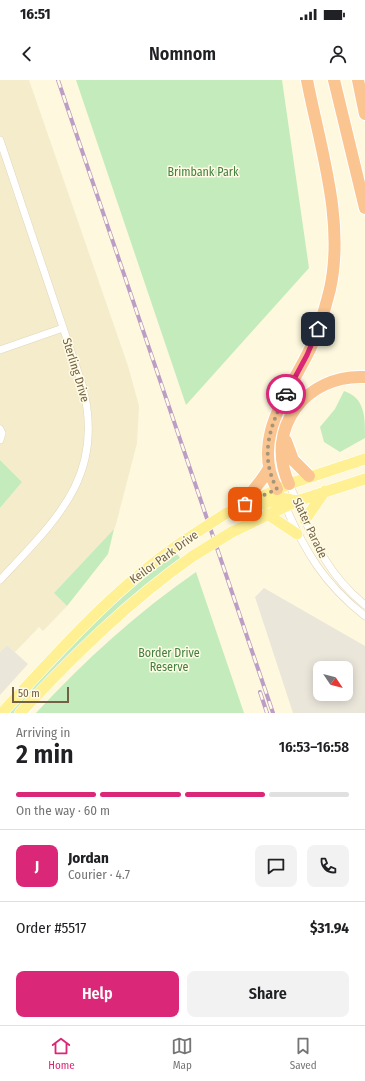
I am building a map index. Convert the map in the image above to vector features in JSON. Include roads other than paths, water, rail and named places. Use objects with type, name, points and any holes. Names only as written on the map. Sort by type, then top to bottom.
[{"type":"highway","points":[[281,498],[269,468],[266,449],[273,422],[318,329],[330,287],[335,247],[332,205],[307,80]]},
{"type":"highway","points":[[334,80],[345,132],[365,208]]},
{"type":"highway","points":[[358,80],[365,114]]},
{"type":"highway","points":[[289,484],[282,455],[285,432],[288,422],[296,407],[316,387],[339,378],[365,377]]},
{"type":"highway","points":[[285,432],[288,450],[293,460],[309,476]]},
{"type":"highway","points":[[245,504],[249,493],[265,476],[269,468]]},
{"type":"main road","name":"Keilor Park Drive","points":[[20,713],[68,662],[115,617],[155,584],[193,556],[232,532],[267,514],[281,498],[289,484],[309,476],[365,459]]},
{"type":"main road","name":"Keilor Park Drive","points":[[2,713],[97,612],[144,569],[225,514],[245,504],[281,498],[297,501],[365,479]]},
{"type":"main road","points":[[305,520],[325,491]]},
{"type":"main road","points":[[267,514],[297,534]]},
{"type":"street","name":"Sterling Drive","points":[[0,140],[82,384],[87,408],[88,440],[84,465],[75,488],[58,516],[0,580]]},
{"type":"street","points":[[0,350],[63,328]]},
{"type":"street","points":[[0,429],[2,433],[0,440]]},
{"type":"street","name":"Slater Parade","points":[[289,484],[315,545],[331,570],[350,592],[365,605]]},
{"type":"street","name":"Slater Parade","points":[[281,498],[297,534],[312,561],[344,599],[365,616]]},
{"type":"railway","points":[[58,80],[273,713]]},
{"type":"railway","points":[[260,692],[267,713]]},
{"type":"park label","name":"Brimbank Park","points":[[203,172]]},
{"type":"park label","name":"Border Drive Reserve","points":[[169,660]]}]
